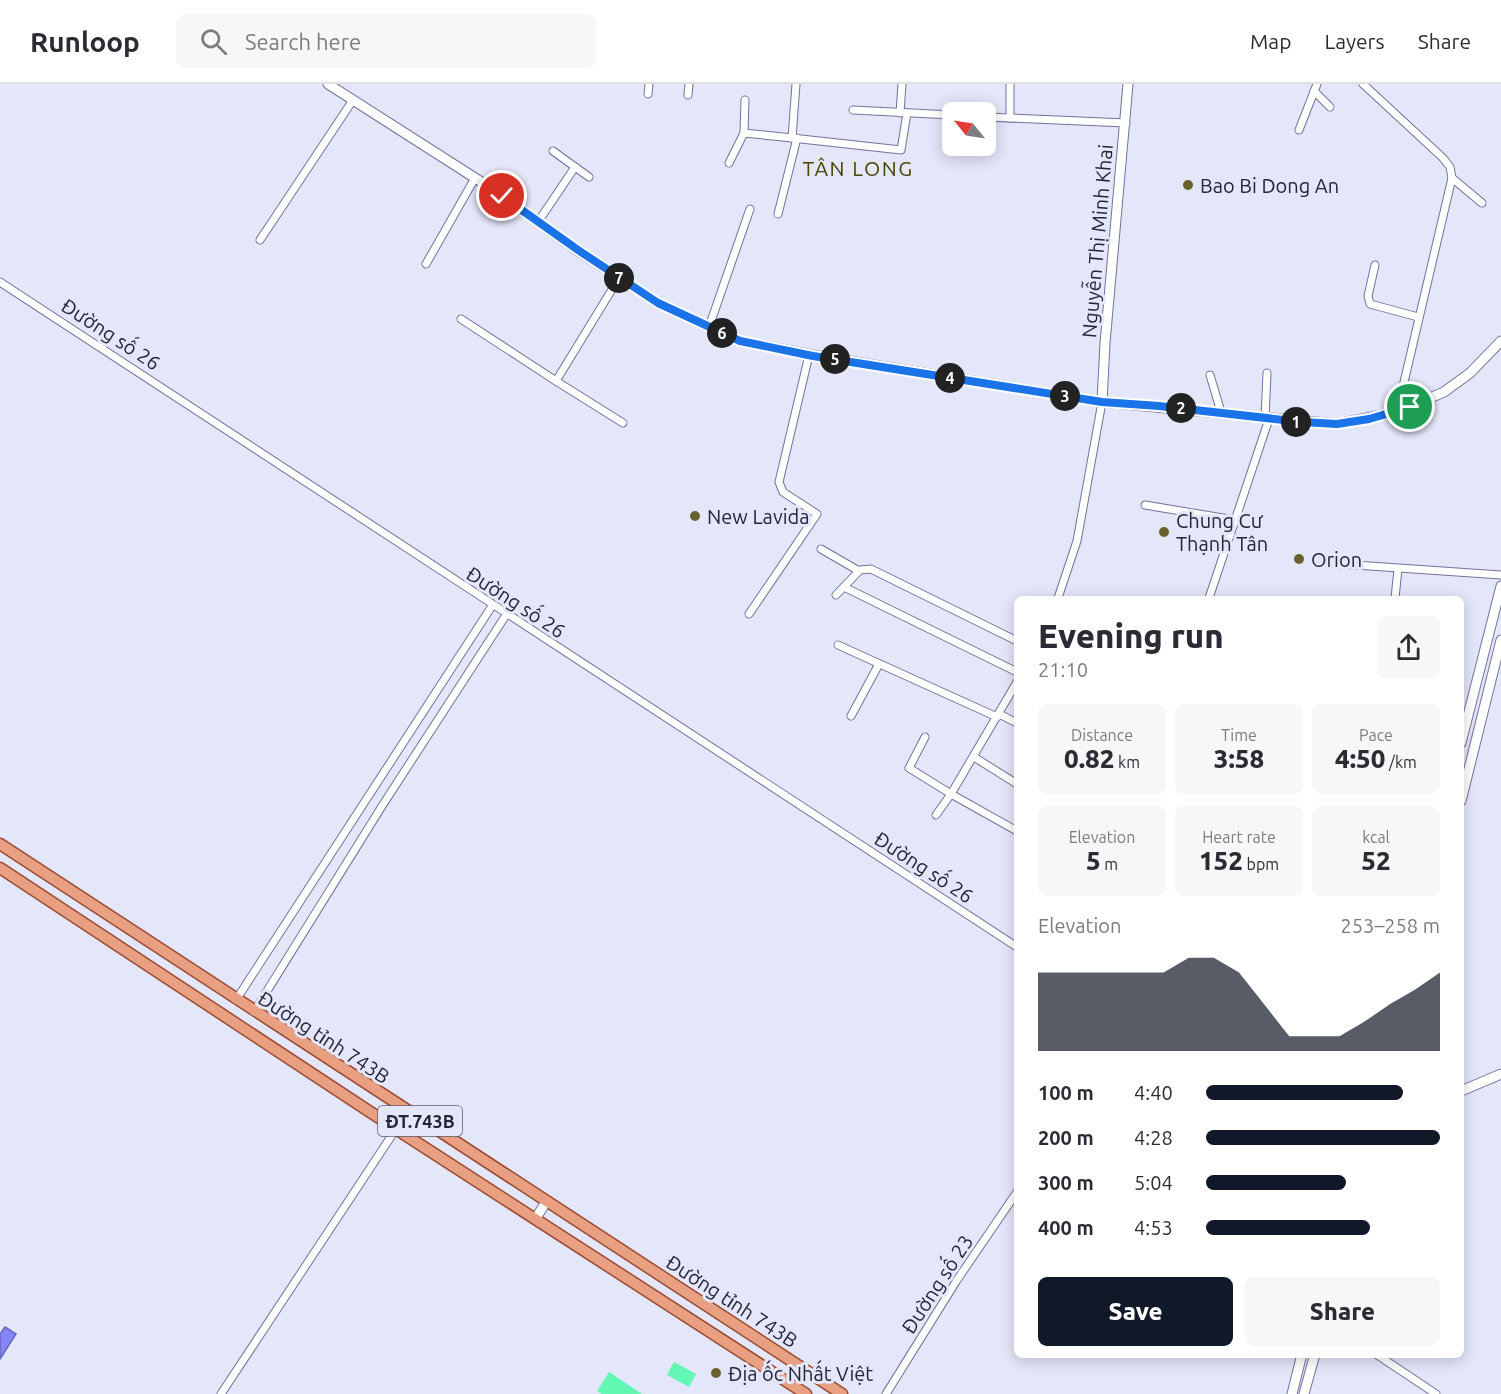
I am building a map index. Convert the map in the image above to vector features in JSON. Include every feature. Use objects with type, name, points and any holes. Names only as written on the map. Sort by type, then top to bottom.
[{"type":"main road","points":[[327,84],[475,178],[658,303],[740,341],[809,355],[1102,402],[1337,424],[1397,412],[1444,392],[1459,382],[1501,341]]},
{"type":"main road","name":"Nguyễn Thị Minh Khai","points":[[1102,402],[1106,323],[1128,84]]},
{"type":"main road","points":[[1464,731],[1501,586]]},
{"type":"main road","points":[[1464,789],[1501,640]]},
{"type":"main road","name":"Đường tỉnh 743B","points":[[0,844],[842,1394]]},
{"type":"main road","name":"Đường tỉnh 743B","points":[[0,868],[396,1129],[806,1394]]},
{"type":"main road","points":[[1464,1090],[1501,1074]]},
{"type":"main road","points":[[536,1218],[546,1202]]},
{"type":"main road","points":[[1292,1394],[1301,1358]]},
{"type":"main road","points":[[1304,1394],[1314,1358]]},
{"type":"street","points":[[648,94],[649,84]]},
{"type":"street","points":[[688,95],[689,84]]},
{"type":"street","points":[[778,214],[794,138],[796,84]]},
{"type":"street","points":[[744,133],[901,150],[904,113],[902,84]]},
{"type":"street","points":[[1010,84],[1010,118]]},
{"type":"street","points":[[1363,84],[1443,158],[1450,167],[1452,178],[1397,412]]},
{"type":"street","points":[[1316,88],[1330,107]]},
{"type":"street","points":[[1299,130],[1316,88]]},
{"type":"street","points":[[260,240],[353,100]]},
{"type":"street","points":[[729,163],[744,133],[745,100]]},
{"type":"street","points":[[853,110],[942,115]]},
{"type":"street","points":[[996,117],[1126,123]]},
{"type":"street","points":[[553,151],[589,177]]},
{"type":"street","points":[[538,222],[575,167]]},
{"type":"street","points":[[426,264],[475,178]]},
{"type":"street","points":[[1452,178],[1482,203]]},
{"type":"street","points":[[709,327],[750,209]]},
{"type":"street","points":[[1374,265],[1368,296],[1370,304],[1418,316]]},
{"type":"street","points":[[556,381],[620,278]]},
{"type":"street","name":"Đường số 26","points":[[0,282],[492,606],[1014,945]]},
{"type":"street","points":[[461,319],[623,423]]},
{"type":"street","points":[[749,614],[817,514],[783,492],[779,482],[809,355]]},
{"type":"street","points":[[1210,596],[1267,418],[1267,373]]},
{"type":"street","points":[[1210,375],[1221,412]]},
{"type":"street","points":[[1059,596],[1077,541],[1102,402]]},
{"type":"street","points":[[1144,505],[1235,520]]},
{"type":"street","points":[[821,549],[858,571],[871,569],[1014,640]]},
{"type":"street","points":[[1326,563],[1398,570],[1501,575]]},
{"type":"street","points":[[1395,596],[1398,570]]},
{"type":"street","points":[[836,595],[858,571]]},
{"type":"street","points":[[844,587],[1014,671]]},
{"type":"street","points":[[236,1000],[492,606]]},
{"type":"street","points":[[254,1012],[382,806],[506,615]]},
{"type":"street","points":[[838,645],[1014,722]]},
{"type":"street","points":[[851,716],[879,664]]},
{"type":"street","points":[[936,815],[974,757],[1014,687]]},
{"type":"street","points":[[925,737],[909,768],[1014,829]]},
{"type":"street","points":[[974,757],[1014,782]]},
{"type":"street","points":[[367,799],[382,806]]},
{"type":"street","points":[[221,1394],[396,1129]]},
{"type":"street","name":"Đường số 23","points":[[886,1394],[957,1280],[1014,1196]]},
{"type":"street","points":[[1382,1358],[1436,1394]]},
{"type":"green space","points":[[674,1362],[696,1374],[689,1387],[667,1375]]},
{"type":"green space","points":[[609,1372],[642,1394],[602,1394],[597,1391]]},
{"type":"shaded area","points":[[5,1327],[16,1334],[0,1359],[0,1334]]},
{"type":"place","name":"Bao Bi Dong An","points":[[1188,185]]},
{"type":"place","name":"New Lavida","points":[[695,516]]},
{"type":"place","name":"Chung Cư Thạnh Tân","points":[[1164,532]]},
{"type":"place","name":"Orion","points":[[1299,559]]},
{"type":"place","name":"Địa ốc Nhất Việt","points":[[716,1373]]},
{"type":"district","name":"TÂN LONG","points":[[858,168]]},
{"type":"route","points":[[502,196],[658,303],[740,341],[813,356],[1102,402],[1221,412],[1269,419],[1337,424],[1369,419],[1410,407]]}]
